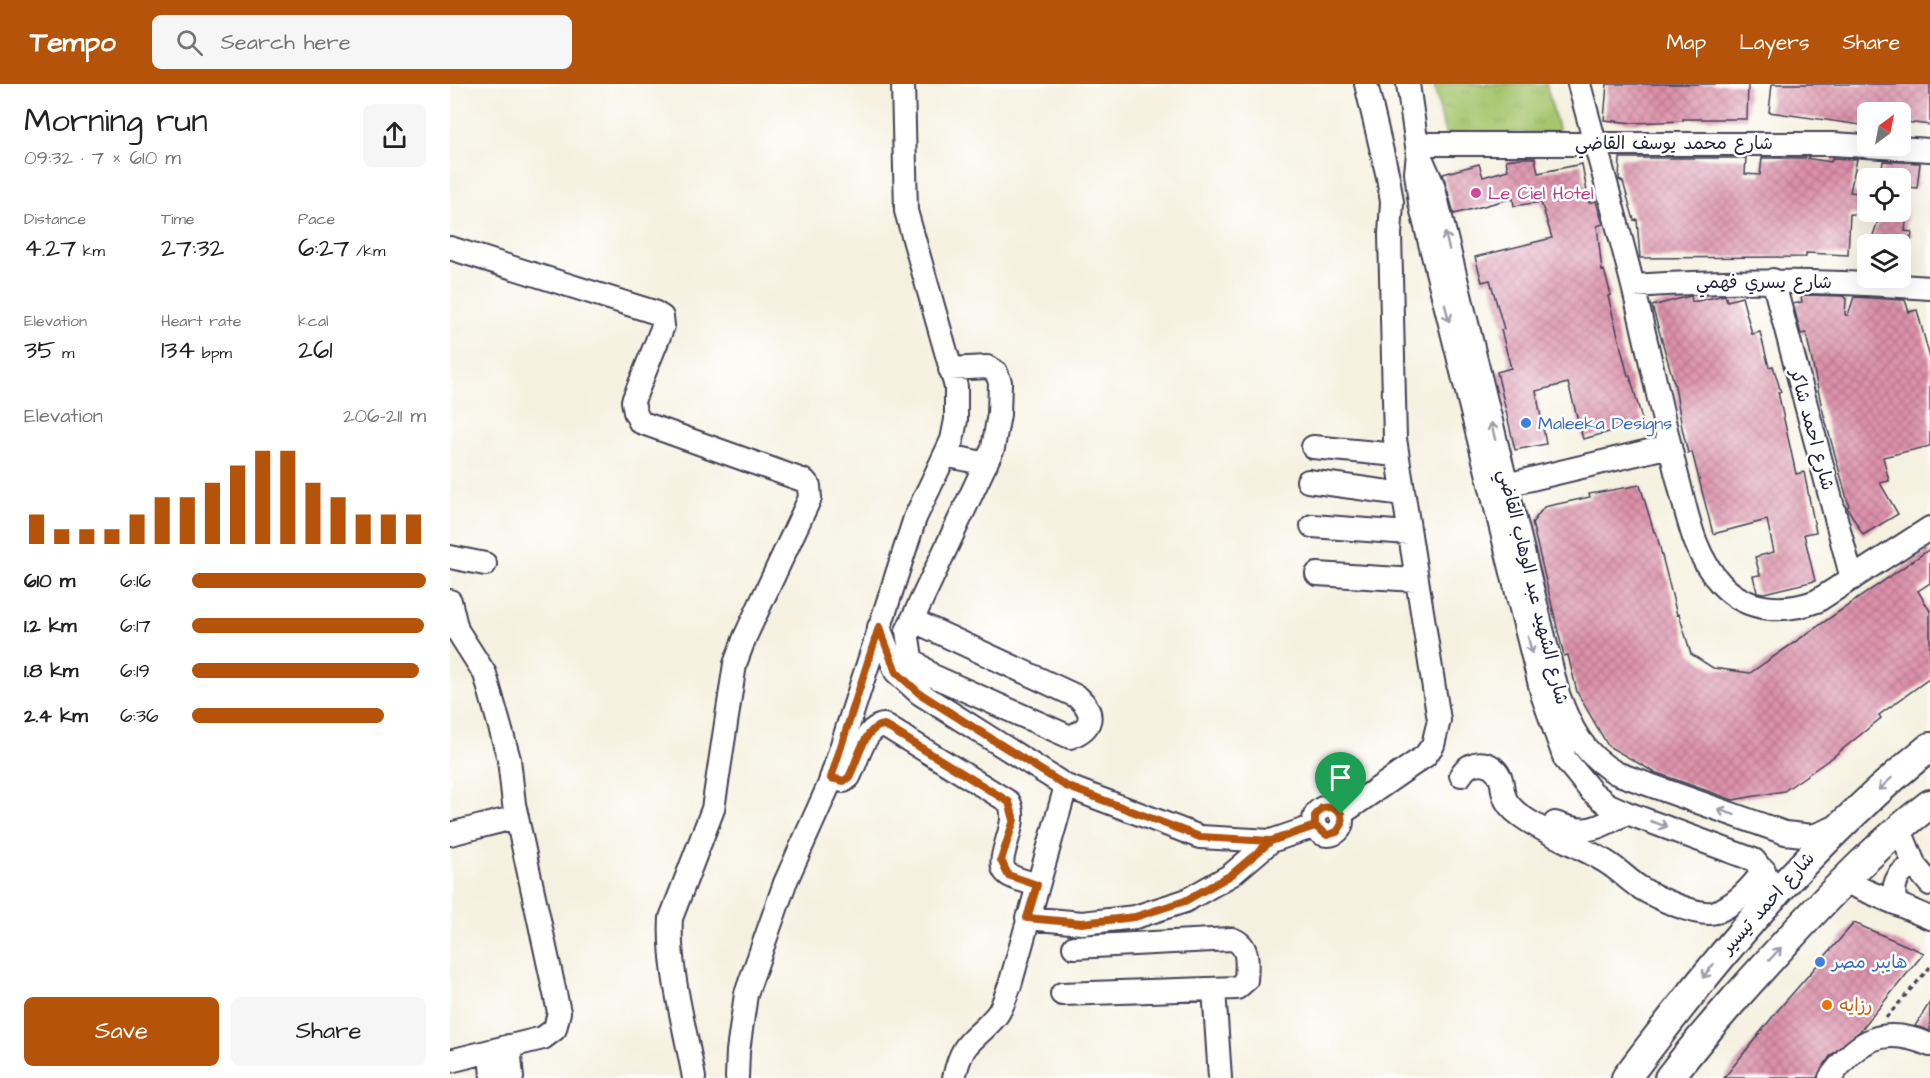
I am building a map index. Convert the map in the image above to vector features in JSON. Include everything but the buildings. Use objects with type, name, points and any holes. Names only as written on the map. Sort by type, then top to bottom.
[{"type":"main road","name":"شارع احمد تيسير","points":[[1626,1078],[1727,947],[1762,874],[1841,825],[1930,747]]},
{"type":"main road","points":[[1669,1078],[1736,995],[1843,881],[1899,828],[1930,804]]},
{"type":"street","points":[[737,1078],[747,994],[785,883],[831,778],[915,518],[945,455],[956,420],[956,387],[906,211],[903,84]]},
{"type":"street","points":[[1027,918],[1082,923],[1135,917],[1185,901],[1231,875],[1271,841],[1315,826],[1327,835],[1337,832],[1342,824],[1341,814],[1425,756],[1435,738],[1438,720],[1397,455],[1390,235],[1392,202],[1366,84]]},
{"type":"street","name":"شارع الشهيد عبد الوهاب القاضي","points":[[1408,84],[1418,149],[1416,173],[1420,203],[1543,697],[1565,759],[1576,776],[1607,804],[1762,874]]},
{"type":"street","points":[[1579,84],[1633,286],[1670,447],[1696,546],[1721,585],[1737,598],[1767,608],[1797,608],[1817,601],[1930,528]]},
{"type":"street","name":"شارع محمد يوسف القاضي","points":[[1418,149],[1595,143],[1833,144],[1930,150]]},
{"type":"street","name":"شارع الشهيد عبد الوهاب القاضي","points":[[1418,149],[1433,185],[1558,694],[1569,725],[1582,746],[1593,758],[1616,773],[1785,833],[1807,836],[1828,832],[1841,825]]},
{"type":"street","points":[[450,248],[654,312],[662,317],[663,326],[633,401],[634,412],[640,422],[805,482],[809,486],[810,498],[745,637],[735,664],[712,809],[671,918],[670,935],[675,973],[694,1078]]},
{"type":"street","name":"شارع يسري فهمي","points":[[1633,286],[1773,280],[1858,282],[1930,288]]},
{"type":"street","name":"شارع احمد شاكر","points":[[1773,280],[1852,579]]},
{"type":"street","points":[[912,620],[1078,697],[1088,706],[1090,720],[1083,732],[1070,737],[931,675],[911,658],[907,631],[912,620],[934,575],[993,448],[999,414],[1000,381],[996,372],[987,367],[950,369]]},
{"type":"street","points":[[1313,447],[1397,455]]},
{"type":"street","points":[[1506,484],[1670,447]]},
{"type":"street","points":[[945,455],[986,464]]},
{"type":"street","points":[[1308,481],[1403,494]]},
{"type":"street","points":[[1312,526],[1409,533]]},
{"type":"street","points":[[450,557],[485,564]]},
{"type":"street","points":[[901,560],[934,575]]},
{"type":"street","points":[[1317,574],[1416,580]]},
{"type":"street","points":[[450,601],[458,630],[485,674],[512,770],[516,817],[559,1012],[558,1022],[549,1035],[450,1061]]},
{"type":"street","points":[[879,627],[896,672],[919,693],[1066,786],[1200,837],[1271,841]]},
{"type":"street","points":[[859,688],[883,674],[896,672]]},
{"type":"street","points":[[831,778],[844,781],[849,777],[869,732],[877,725],[884,725],[1009,802],[1014,820],[1001,860],[1003,868],[1008,875],[1037,885]]},
{"type":"street","points":[[1627,813],[1590,831],[1578,831],[1555,823],[1530,811],[1520,802],[1508,767],[1499,756],[1487,751],[1470,752],[1461,757],[1455,775],[1477,762],[1494,769],[1500,776],[1503,795],[1521,816],[1606,862],[1640,888],[1698,913],[1715,912],[1736,900],[1762,874],[1764,835],[1760,824]]},
{"type":"street","points":[[954,1078],[958,1060],[966,1045],[997,1015],[1010,985],[1066,786]]},
{"type":"street","points":[[450,834],[516,817]]},
{"type":"street","points":[[1899,828],[1914,866],[1930,884]]},
{"type":"street","points":[[1896,903],[1894,890],[1898,876],[1914,866]]},
{"type":"street","points":[[1843,881],[1930,918]]},
{"type":"street","points":[[1062,994],[1238,988],[1246,980],[1246,951],[1237,940],[1074,947]]},
{"type":"street","points":[[1214,989],[1220,1078]]},
{"type":"street","points":[[1830,1078],[1852,1051],[1866,1042],[1897,1035],[1930,1045]]},
{"type":"street","points":[[492,1078],[500,1049]]},
{"type":"street","points":[[500,1049],[512,1078]]},
{"type":"path","points":[[1866,1042],[1930,968]]},
{"type":"green space","points":[[1434,84],[1546,84],[1559,132],[1445,134]]},
{"type":"place","name":"Le Ciel Hotel","points":[[1476,193]]},
{"type":"place","name":"Maleeka Designs","points":[[1526,423]]},
{"type":"place","name":"هايبر مصر","points":[[1820,962]]},
{"type":"place","name":"رزايه","points":[[1827,1005]]},
{"type":"route","points":[[1341,814],[1332,807],[1322,808],[1315,816],[1315,826],[1271,841],[1226,841],[1200,837],[1095,799],[1040,772],[919,693],[896,672],[879,627],[831,778],[844,781],[849,777],[869,732],[877,725],[884,725],[1009,802],[1014,820],[1001,860],[1008,875],[1037,885],[1027,918],[1082,923],[1135,917],[1185,901],[1231,875],[1271,841],[1315,826],[1327,835],[1337,832],[1342,824],[1341,814]]}]
